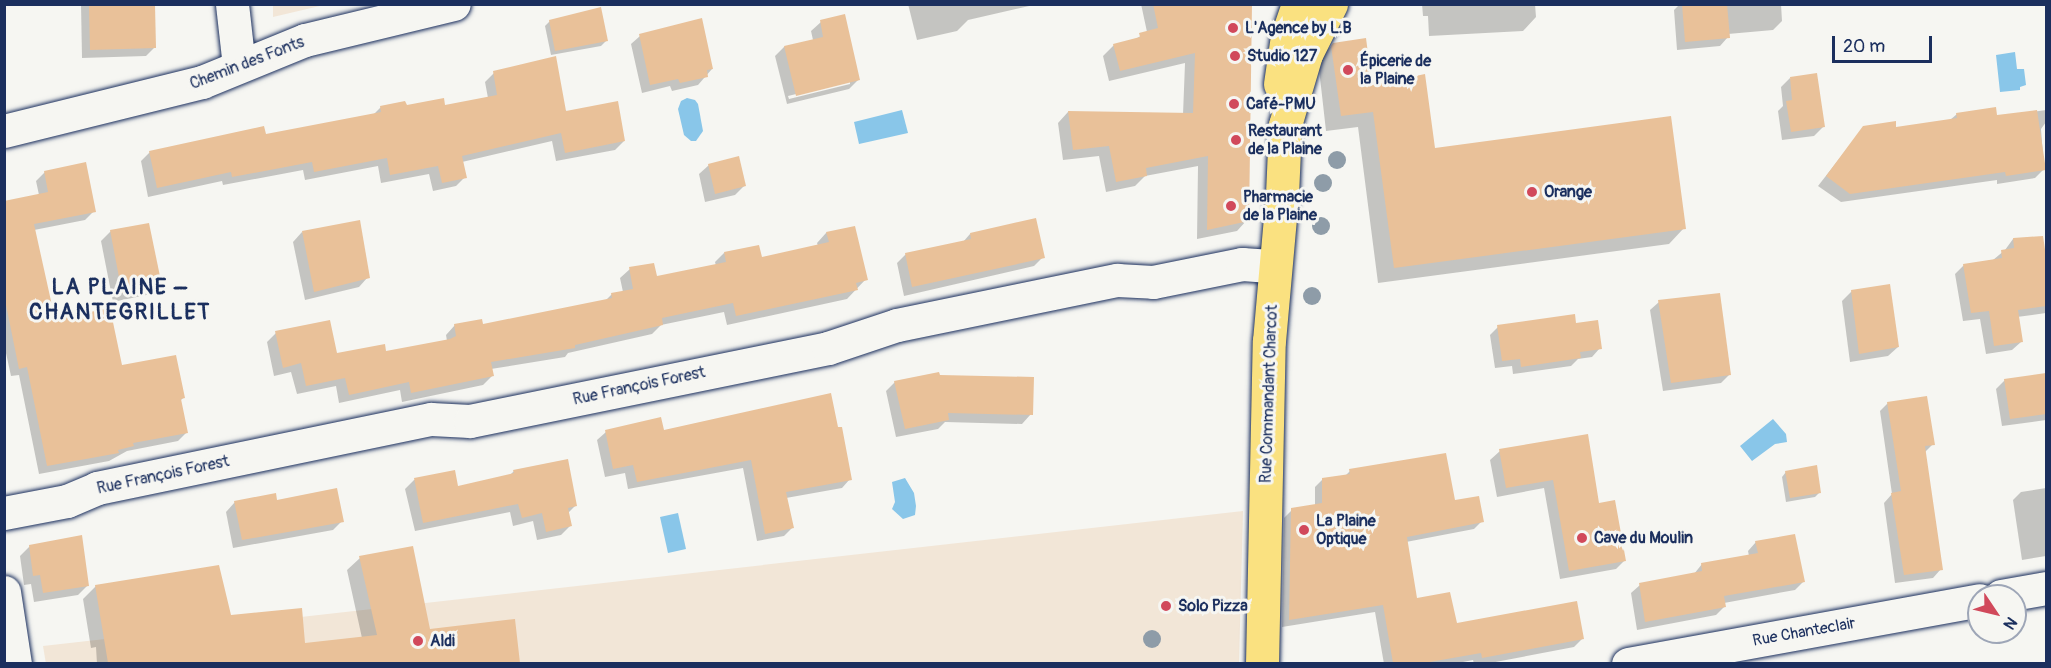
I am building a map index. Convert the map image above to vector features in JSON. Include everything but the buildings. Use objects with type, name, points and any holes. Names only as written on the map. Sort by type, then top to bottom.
[{"type":"main road","name":"Rue Commandant Charcot","points":[[1262,663],[1269,341],[1282,195],[1285,125],[1306,54],[1331,4]]},
{"type":"main road","name":"Rue Commandant Charcot","points":[[1285,125],[1278,96],[1291,7]]},
{"type":"street","points":[[232,4],[239,66]]},
{"type":"street","name":"Chemin des Fonts","points":[[4,131],[202,82],[305,40],[454,4]]},
{"type":"street","name":"Rue François Forest","points":[[4,513],[67,501],[98,488],[431,419],[470,421],[828,348],[897,326],[1117,280],[1153,282],[1242,264],[1274,266]]},
{"type":"street","points":[[2027,591],[2046,588]]},
{"type":"street","points":[[4,592],[15,663]]},
{"type":"street","name":"Rue Chanteclair","points":[[1628,663],[1967,602]]},
{"type":"shaded area","points":[[273,4],[324,5],[273,17]]},
{"type":"shaded area","points":[[1243,511],[1239,663],[46,664],[43,646]]},
{"type":"water","points":[[2015,52],[2017,69],[2024,69],[2026,85],[2020,87],[2020,90],[2000,92],[1996,55]]},
{"type":"water","points":[[687,98],[695,100],[698,104],[703,131],[696,141],[691,141],[684,135],[678,109],[681,101]]},
{"type":"water","points":[[902,110],[908,133],[859,144],[854,122]]},
{"type":"water","points":[[1773,419],[1786,434],[1787,442],[1775,444],[1752,461],[1740,446]]},
{"type":"water","points":[[905,478],[914,493],[916,506],[915,515],[903,519],[892,509],[895,502],[892,482]]},
{"type":"water","points":[[678,513],[686,549],[668,553],[660,517]]},
{"type":"place","name":"L'Agence by L.B","points":[[1233,28]]},
{"type":"place","name":"Studio 127","points":[[1235,56]]},
{"type":"place","name":"Épicerie de la Plaine","points":[[1348,70]]},
{"type":"place","name":"Café-PMU","points":[[1234,104]]},
{"type":"place","name":"Restaurant de la Plaine","points":[[1236,140]]},
{"type":"place","name":"Orange","points":[[1532,192]]},
{"type":"place","name":"Pharmacie de la Plaine","points":[[1231,206]]},
{"type":"place","name":"La Plaine Optique","points":[[1304,530]]},
{"type":"place","name":"Cave du Moulin","points":[[1582,538]]},
{"type":"place","name":"Solo Pizza","points":[[1166,606]]},
{"type":"place","name":"Aldi","points":[[418,641]]},
{"type":"district","name":"LA PLAINE – CHANTEGRILLET","points":[[120,300]]}]
